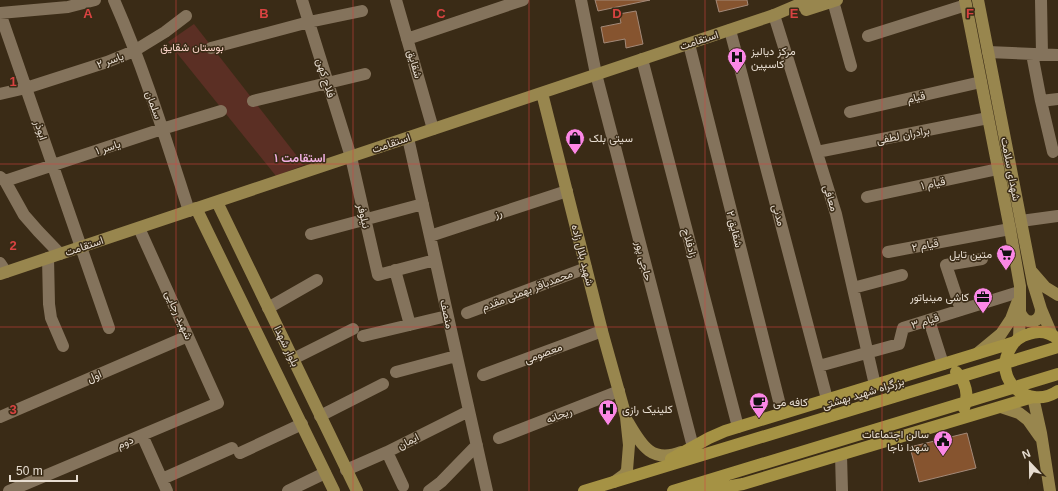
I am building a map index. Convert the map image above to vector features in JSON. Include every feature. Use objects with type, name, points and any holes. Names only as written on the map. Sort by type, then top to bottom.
[{"type":"highway","points":[[649,471],[716,435],[738,427],[978,353],[1017,340],[1027,334],[1038,332],[1054,334]]},
{"type":"highway","points":[[1017,340],[1006,356],[1006,374],[1010,382],[1024,395],[1032,397],[1044,397],[1052,395],[1058,391]]},
{"type":"highway","name":"بزرگراه شهید بهشتی","points":[[584,491],[1058,347]]},
{"type":"highway","points":[[941,364],[956,372],[965,385],[966,404],[962,413],[955,420]]},
{"type":"highway","points":[[674,491],[1058,374]]},
{"type":"highway","points":[[674,491],[739,485],[1032,397]]},
{"type":"main road","name":"استقامت","points":[[2,270],[48,258],[139,228],[778,14],[800,4],[814,0]]},
{"type":"main road","name":"شهدای سلامت","points":[[978,0],[1033,283],[1041,309],[1054,334]]},
{"type":"main road","name":"استقامت","points":[[778,14],[802,11],[835,1]]},
{"type":"main road","name":"شهدای سلامت","points":[[966,3],[1020,286],[1020,312],[1017,340]]},
{"type":"main road","name":"شهید بلال زاده","points":[[542,92],[602,331],[626,417],[629,445],[626,470],[625,474],[614,482]]},
{"type":"main road","name":"بلوار شهدا","points":[[217,202],[357,491]]},
{"type":"main road","name":"بلوار شهدا","points":[[193,210],[302,424],[334,491]]},
{"type":"main road","points":[[1031,270],[1045,287],[1058,295]]},
{"type":"main road","points":[[978,353],[1001,334],[1011,318],[1020,293]]},
{"type":"main road","points":[[1020,312],[1024,320],[1032,322],[1039,317],[1041,309]]},
{"type":"main road","points":[[1032,397],[1043,441],[1050,491]]},
{"type":"main road","points":[[1001,407],[1019,413],[1028,420],[1043,441]]},
{"type":"main road","name":"شهید بلال زاده","points":[[626,417],[640,441],[651,452],[662,455],[674,455],[693,447]]},
{"type":"street","points":[[0,13],[68,7],[94,0]]},
{"type":"street","name":"سلمان","points":[[114,0],[127,29],[193,210]]},
{"type":"street","name":"فلاح کهن","points":[[302,0],[351,157]]},
{"type":"street","name":"شقایق","points":[[396,0],[433,129]]},
{"type":"street","points":[[407,39],[523,0]]},
{"type":"street","name":"حاجی پور","points":[[581,0],[596,74],[693,447]]},
{"type":"street","points":[[1041,0],[1037,54],[1041,102],[1053,152]]},
{"type":"street","points":[[835,1],[852,66]]},
{"type":"street","points":[[868,36],[966,3]]},
{"type":"street","points":[[211,48],[309,22],[362,11]]},
{"type":"street","name":"ابوذر","points":[[0,13],[109,328]]},
{"type":"street","name":"معافی","points":[[778,14],[836,214],[875,385]]},
{"type":"street","name":"یاسر ۲","points":[[0,94],[26,88],[107,62],[134,51],[165,32],[186,16]]},
{"type":"street","name":"مدنی","points":[[730,30],[828,400]]},
{"type":"street","name":"شقایق ۲","points":[[689,44],[782,413]]},
{"type":"street","points":[[988,52],[1058,55]]},
{"type":"street","name":"زادفلاح","points":[[642,59],[738,427]]},
{"type":"street","points":[[253,101],[365,74]]},
{"type":"street","name":"قیام","points":[[850,112],[981,82]]},
{"type":"street","points":[[1041,102],[1058,99]]},
{"type":"street","name":"یاسر ۱","points":[[2,179],[53,165],[162,128],[221,111]]},
{"type":"street","name":"برادران لطفی","points":[[817,152],[988,118]]},
{"type":"street","name":"منصف","points":[[408,138],[486,491]]},
{"type":"street","name":"نیلوفر","points":[[351,157],[378,275],[395,270]]},
{"type":"street","name":"قیام ۱","points":[[867,198],[998,169]]},
{"type":"street","points":[[2,179],[24,215],[60,254]]},
{"type":"street","name":"رز","points":[[430,236],[567,191]]},
{"type":"street","points":[[312,234],[423,204]]},
{"type":"street","points":[[1021,221],[1058,216]]},
{"type":"street","name":"شهید رجایی","points":[[139,228],[218,403]]},
{"type":"street","name":"قیام ۲","points":[[888,252],[1010,229]]},
{"type":"street","points":[[48,258],[49,304],[51,318],[63,346]]},
{"type":"street","points":[[961,310],[946,265],[982,259]]},
{"type":"street","points":[[410,325],[395,270],[435,260]]},
{"type":"street","name":"محمدباقر بهمنی مقدم","points":[[467,313],[586,268]]},
{"type":"street","points":[[853,288],[902,275]]},
{"type":"street","points":[[268,308],[317,280]]},
{"type":"street","name":"قیام ۳","points":[[819,366],[899,344],[903,328],[1020,293]]},
{"type":"street","points":[[363,336],[447,316]]},
{"type":"street","points":[[929,320],[941,364]]},
{"type":"street","points":[[293,359],[353,329]]},
{"type":"street","name":"معصومی","points":[[483,375],[602,331]]},
{"type":"street","name":"اول","points":[[0,417],[188,336]]},
{"type":"street","points":[[396,372],[456,356]]},
{"type":"street","points":[[320,416],[382,384]]},
{"type":"street","name":"ریحانه","points":[[499,438],[619,392]]},
{"type":"street","name":"دوم","points":[[9,491],[218,403]]},
{"type":"street","name":"ایمان","points":[[346,470],[387,452],[469,411]]},
{"type":"street","points":[[162,479],[302,424]]},
{"type":"street","points":[[142,435],[167,491]]},
{"type":"street","points":[[429,491],[441,482],[477,445]]},
{"type":"street","points":[[387,452],[403,486]]},
{"type":"street","points":[[841,455],[842,491]]},
{"type":"street","points":[[288,491],[325,472]]},
{"type":"green space","name":"بوستان شقایق","points":[[194,24],[304,165],[276,176],[168,42]]},
{"type":"building","points":[[595,0],[650,0],[598,11]]},
{"type":"building","points":[[716,0],[747,0],[748,5],[719,12]]},
{"type":"building","points":[[636,11],[643,44],[626,48],[625,39],[604,43],[601,27],[621,23],[619,14]]},
{"type":"building","name":"سالن اجتماعات شهدا ناجا","points":[[967,433],[976,468],[919,482],[910,447]]},
{"type":"place","name":"مرکز دیالیز کاسپین","points":[[737,74]]},
{"type":"place","name":"سیتی بلک","points":[[575,155]]},
{"type":"place","name":"متین تایل","points":[[1006,271]]},
{"type":"place","name":"کاشی مینیاتور","points":[[983,314]]},
{"type":"place","name":"کافه می","points":[[759,419]]},
{"type":"place","name":"کلینیک رازی","points":[[608,426]]},
{"type":"place","name":"سالن اجتماعات شهدا ناجا","points":[[943,457]]},
{"type":"district","name":"استقامت ۱","points":[[300,158]]}]
